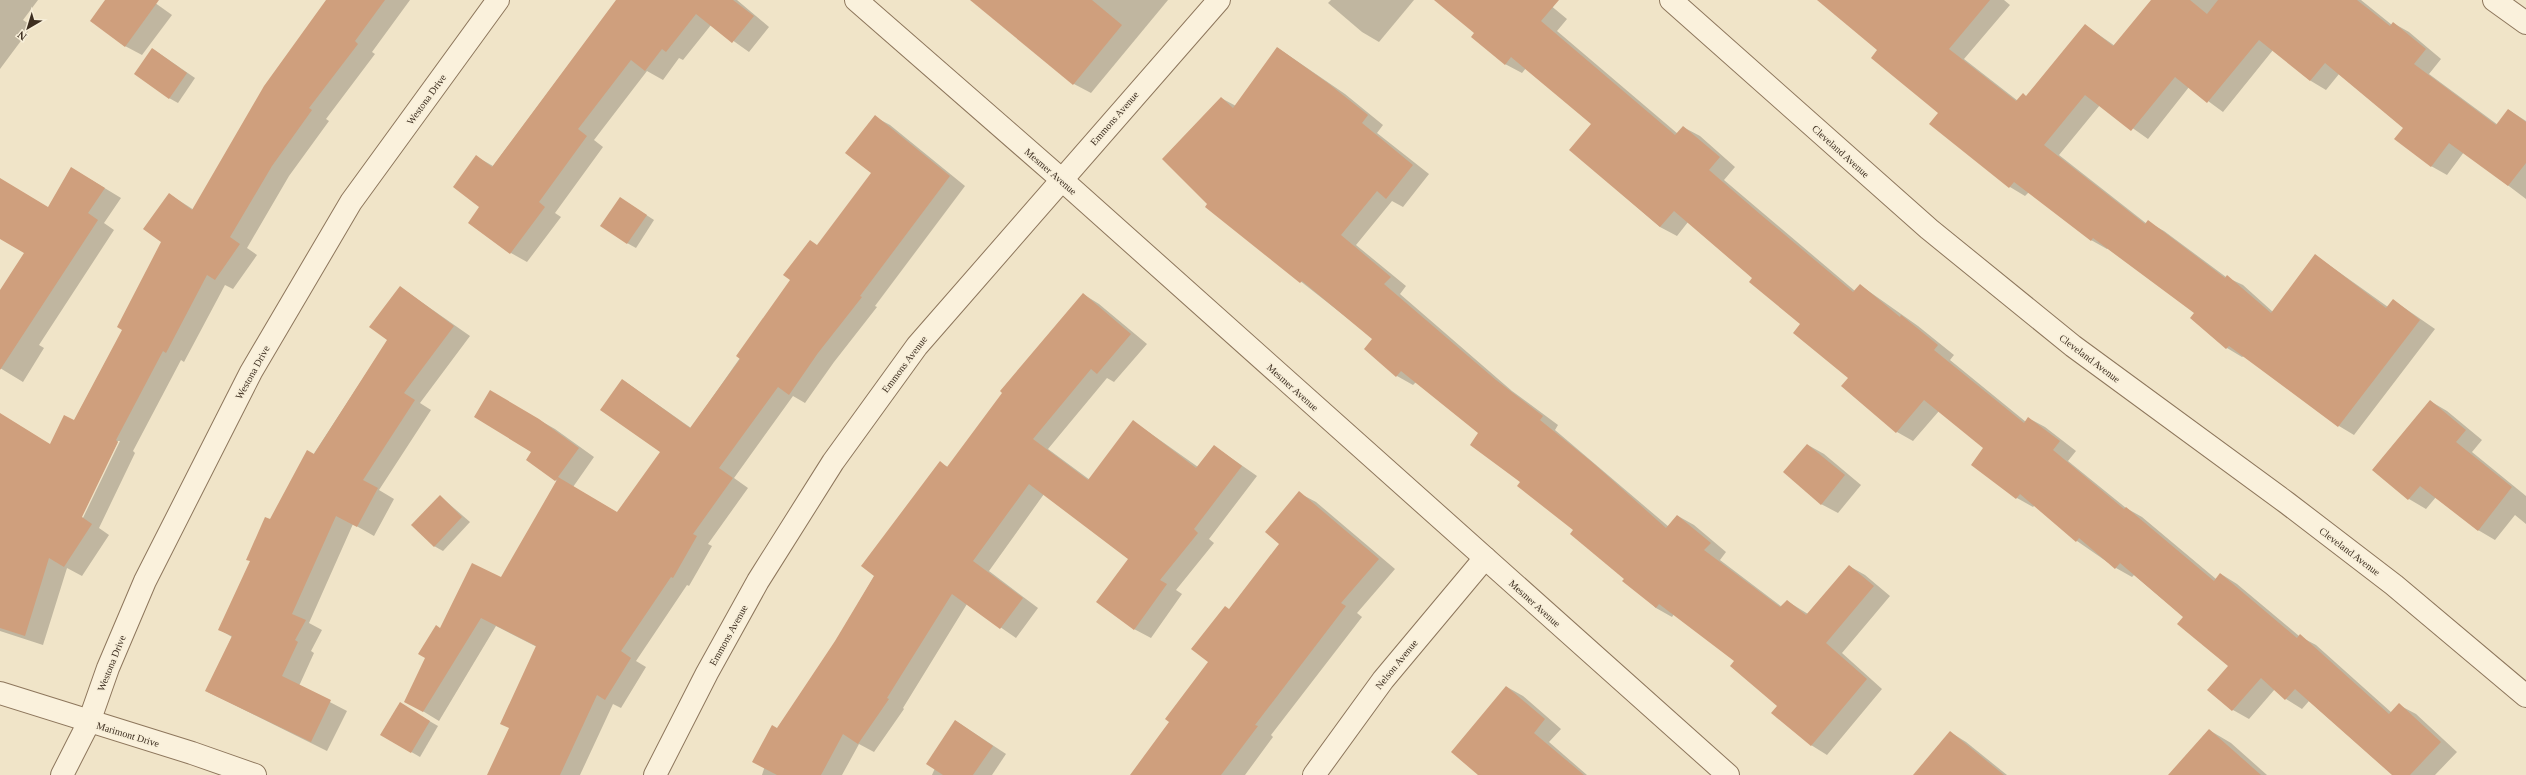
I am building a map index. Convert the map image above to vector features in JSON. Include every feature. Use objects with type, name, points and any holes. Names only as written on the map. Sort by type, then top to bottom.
[{"type":"street","name":"Westona Drive","points":[[62,775],[89,722],[108,668],[145,581],[251,372],[352,202],[498,0]]},
{"type":"street","name":"Mesmer Avenue","points":[[856,0],[1061,179],[1728,775]]},
{"type":"street","name":"Emmons Avenue","points":[[655,775],[707,673],[758,582],[833,462],[917,346],[1061,179],[1219,0]]},
{"type":"street","name":"Cleveland Avenue","points":[[1671,0],[1928,229],[2073,346],[2287,503],[2394,585],[2526,696]]},
{"type":"street","points":[[2494,0],[2526,23]]},
{"type":"street","name":"Nelson Avenue","points":[[1314,775],[1383,680],[1485,558]]},
{"type":"street","name":"Marimont Drive","points":[[0,693],[192,753],[255,775]]},
{"type":"building","points":[[105,0],[159,0],[125,47],[90,21]]},
{"type":"building","points":[[326,0],[385,0],[355,41],[358,44],[309,108],[312,110],[272,166],[230,237],[240,244],[215,280],[207,275],[166,353],[163,351],[116,440],[118,442],[82,517],[92,524],[64,567],[49,558],[25,636],[0,628],[0,413],[50,444],[64,415],[74,420],[122,330],[117,327],[161,242],[143,229],[169,193],[192,210],[264,86]]},
{"type":"building","points":[[616,0],[733,0],[754,16],[732,43],[696,14],[666,52],[662,49],[645,71],[631,60],[578,129],[587,136],[539,202],[545,207],[510,254],[468,223],[479,207],[453,187],[476,155],[492,167]]},
{"type":"building","points":[[970,0],[1092,0],[1122,25],[1073,85]]},
{"type":"building","points":[[1434,0],[1559,0],[1541,21],[1675,135],[1683,126],[1720,157],[1709,170],[1760,214],[1853,292],[1860,284],[1900,317],[1901,315],[1938,345],[1934,350],[2024,423],[2028,417],[2060,441],[2053,450],[2124,509],[2126,507],[2214,581],[2220,573],[2297,638],[2300,634],[2389,714],[2399,703],[2441,742],[2410,775],[2392,775],[2295,689],[2285,700],[2261,678],[2232,711],[2207,690],[2228,666],[2177,624],[2183,617],[2120,563],[2115,569],[2079,538],[2076,542],[2020,494],[2016,499],[1971,465],[1983,448],[1924,400],[1896,433],[1841,386],[1848,378],[1793,333],[1800,324],[1749,282],[1752,278],[1674,211],[1660,227],[1569,150],[1591,124],[1511,57],[1505,65],[1471,37],[1474,33]]},
{"type":"building","points":[[1817,0],[1990,0],[1949,49],[2016,101],[2023,93],[2026,96],[2085,24],[2113,46],[2151,0],[2190,0],[2207,14],[2218,0],[2357,0],[2390,26],[2393,22],[2426,49],[2414,64],[2496,125],[2508,109],[2526,122],[2526,163],[2508,186],[2449,143],[2431,167],[2394,139],[2403,128],[2325,63],[2310,81],[2259,40],[2207,103],[2175,77],[2131,131],[2085,95],[2044,145],[2145,224],[2148,220],[2225,278],[2227,275],[2271,313],[2315,254],[2386,308],[2393,299],[2420,320],[2338,427],[2229,346],[2226,349],[2190,318],[2194,313],[2093,238],[2091,241],[2014,182],[2009,188],[1929,124],[1938,113],[1871,58],[1877,50]]},
{"type":"building","points":[[1277,47],[1329,84],[1368,115],[1362,123],[1413,165],[1386,199],[1377,191],[1341,235],[1391,277],[1384,284],[1496,380],[1543,416],[1540,420],[1593,463],[1666,528],[1677,515],[1711,543],[1704,550],[1780,607],[1787,600],[1806,615],[1849,565],[1874,586],[1826,643],[1867,679],[1811,746],[1771,713],[1777,706],[1730,666],[1734,661],[1659,604],[1656,608],[1622,581],[1624,579],[1570,534],[1573,530],[1517,486],[1520,482],[1470,445],[1478,433],[1401,371],[1396,377],[1364,349],[1372,339],[1302,281],[1300,283],[1205,207],[1207,204],[1162,159],[1221,97],[1233,108]]},
{"type":"building","points":[[152,48],[187,73],[169,99],[134,74]]},
{"type":"building","points":[[875,115],[950,176],[860,296],[862,297],[818,353],[789,395],[778,387],[719,468],[733,478],[693,534],[697,536],[673,578],[671,577],[621,651],[631,658],[605,700],[597,695],[560,775],[487,775],[509,728],[500,724],[536,646],[481,618],[423,712],[404,702],[425,658],[418,654],[436,625],[440,628],[472,563],[501,577],[558,478],[555,481],[526,460],[531,452],[474,417],[490,390],[539,419],[579,448],[558,477],[617,512],[660,452],[600,410],[622,379],[690,428],[740,359],[736,356],[790,280],[783,275],[810,240],[817,245],[871,173],[845,153]]},
{"type":"building","points":[[71,167],[105,188],[88,213],[98,220],[0,370],[0,290],[24,253],[0,239],[0,178],[48,207]]},
{"type":"building","points":[[620,197],[647,215],[627,244],[600,226]]},
{"type":"building","points":[[400,286],[454,326],[404,393],[415,400],[363,480],[378,488],[357,527],[336,516],[292,614],[306,620],[295,640],[298,642],[282,676],[331,700],[311,742],[205,691],[232,636],[218,630],[250,561],[246,560],[265,517],[270,519],[307,450],[314,454],[387,340],[369,327]]},
{"type":"building","points":[[1083,293],[1131,334],[1097,374],[1091,369],[1033,439],[1088,480],[1133,420],[1196,468],[1214,445],[1242,466],[1194,529],[1198,533],[1160,580],[1167,584],[1134,630],[1096,602],[1128,559],[1029,484],[973,561],[1023,598],[1000,629],[952,594],[887,698],[889,699],[858,744],[843,734],[821,775],[777,775],[752,762],[772,725],[777,728],[835,641],[874,576],[861,566],[940,461],[947,467],[1002,393],[1000,391]]},
{"type":"building","points":[[2430,400],[2466,430],[2456,442],[2512,487],[2478,531],[2420,486],[2408,500],[2372,470]]},
{"type":"building","points":[[1807,444],[1845,475],[1821,505],[1783,472]]},
{"type":"building","points":[[1299,491],[1379,559],[1341,603],[1346,606],[1255,725],[1258,726],[1221,775],[1130,775],[1169,722],[1165,719],[1208,662],[1191,649],[1225,606],[1229,609],[1279,544],[1265,532]]},
{"type":"building","points":[[440,495],[462,517],[434,547],[411,525]]},
{"type":"building","points":[[1506,686],[1545,719],[1534,733],[1584,775],[1478,775],[1451,752]]},
{"type":"building","points":[[400,702],[430,721],[411,753],[380,735]]},
{"type":"building","points":[[955,720],[993,746],[973,775],[943,775],[926,764]]},
{"type":"building","points":[[2209,729],[2261,775],[2168,775]]},
{"type":"building","points":[[1950,731],[2004,775],[1913,775]]}]
